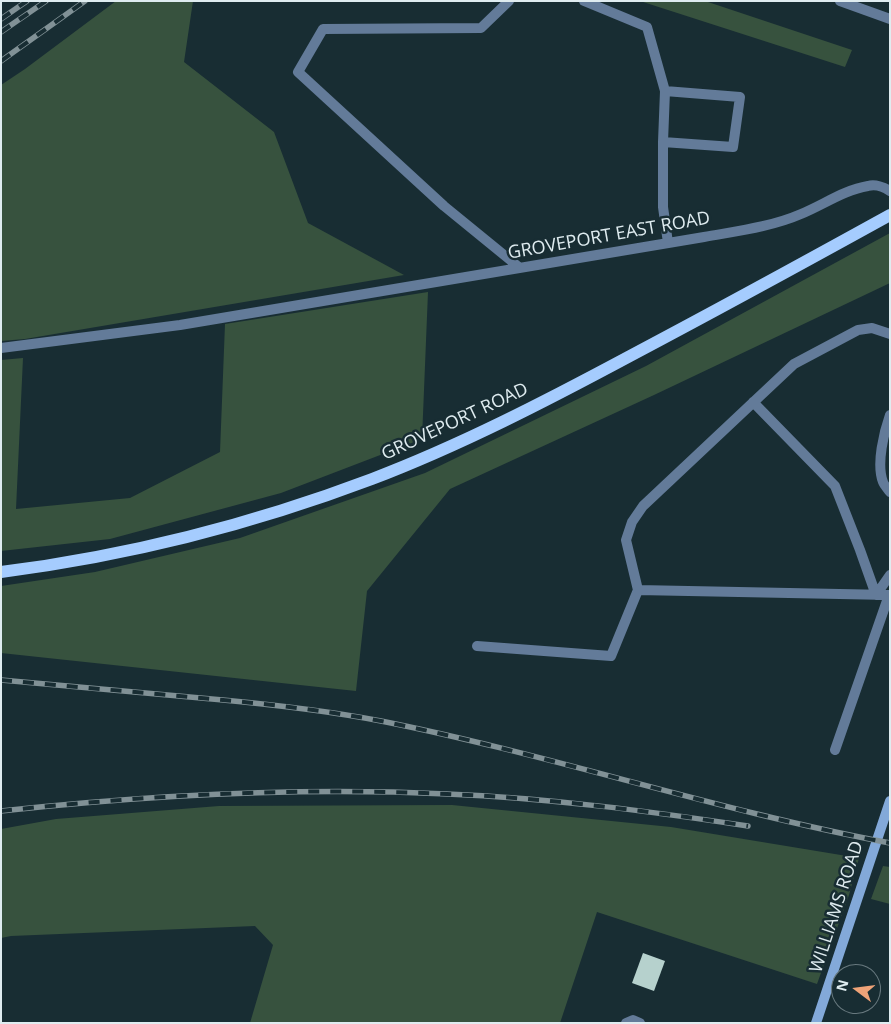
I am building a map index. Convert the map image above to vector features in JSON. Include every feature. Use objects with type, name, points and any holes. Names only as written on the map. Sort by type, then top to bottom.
[{"type":"main road","name":"GROVEPORT ROAD","points":[[1,572],[131,549],[207,531],[335,492],[374,478],[508,419],[705,316],[890,215]]},
{"type":"main road","name":"WILLIAMS ROAD","points":[[816,1023],[890,801]]},
{"type":"lane","points":[[509,1],[481,28],[324,30],[298,72],[444,206],[520,268]]},
{"type":"lane","points":[[584,1],[647,27],[665,91],[663,207],[668,243]]},
{"type":"lane","points":[[840,1],[890,19]]},
{"type":"lane","points":[[663,142],[733,147],[740,97],[665,91]]},
{"type":"lane","name":"GROVEPORT EAST ROAD","points":[[1,348],[180,325],[668,243],[763,226],[800,214],[849,191],[869,185],[882,187],[890,191]]},
{"type":"lane","points":[[477,646],[611,656],[638,590],[626,540],[632,522],[643,506],[794,364],[858,330],[872,328],[890,334]]},
{"type":"lane","points":[[753,402],[835,486],[876,595]]},
{"type":"lane","points":[[890,414],[884,433],[880,466],[883,482],[890,492]]},
{"type":"lane","points":[[876,595],[890,575]]},
{"type":"lane","points":[[638,590],[889,595],[835,750]]},
{"type":"lane","points":[[626,1023],[633,1020],[640,1023]]},
{"type":"green space","points":[[116,1],[193,1],[184,62],[274,132],[308,223],[404,275],[25,339],[1,341],[1,85]]},
{"type":"green space","points":[[640,1],[705,1],[852,50],[845,67]]},
{"type":"green space","points":[[890,233],[890,283],[450,489],[367,591],[356,691],[1,653],[1,586],[95,572],[240,538],[425,473],[646,366]]},
{"type":"green space","points":[[428,292],[422,439],[281,493],[110,539],[1,551],[1,360],[23,358],[16,509],[130,498],[220,452],[225,324]]},
{"type":"green space","points":[[452,805],[671,827],[859,858],[849,895],[817,984],[597,912],[560,1023],[250,1023],[273,945],[255,926],[11,936],[1,938],[1,829],[56,819],[219,806]]},
{"type":"green space","points":[[883,866],[890,867],[890,904],[871,899]]},
{"type":"building","points":[[643,953],[665,961],[654,991],[632,983]]},
{"type":"railway","points":[[1,19],[27,1]]},
{"type":"railway","points":[[1,32],[46,1]]},
{"type":"railway","points":[[1,61],[85,1]]},
{"type":"railway","points":[[1,680],[263,704],[381,721],[508,750],[762,815],[890,843]]},
{"type":"railway","points":[[1,811],[57,805],[224,794],[335,791],[391,792],[485,796],[560,802],[635,810],[748,826]]}]
